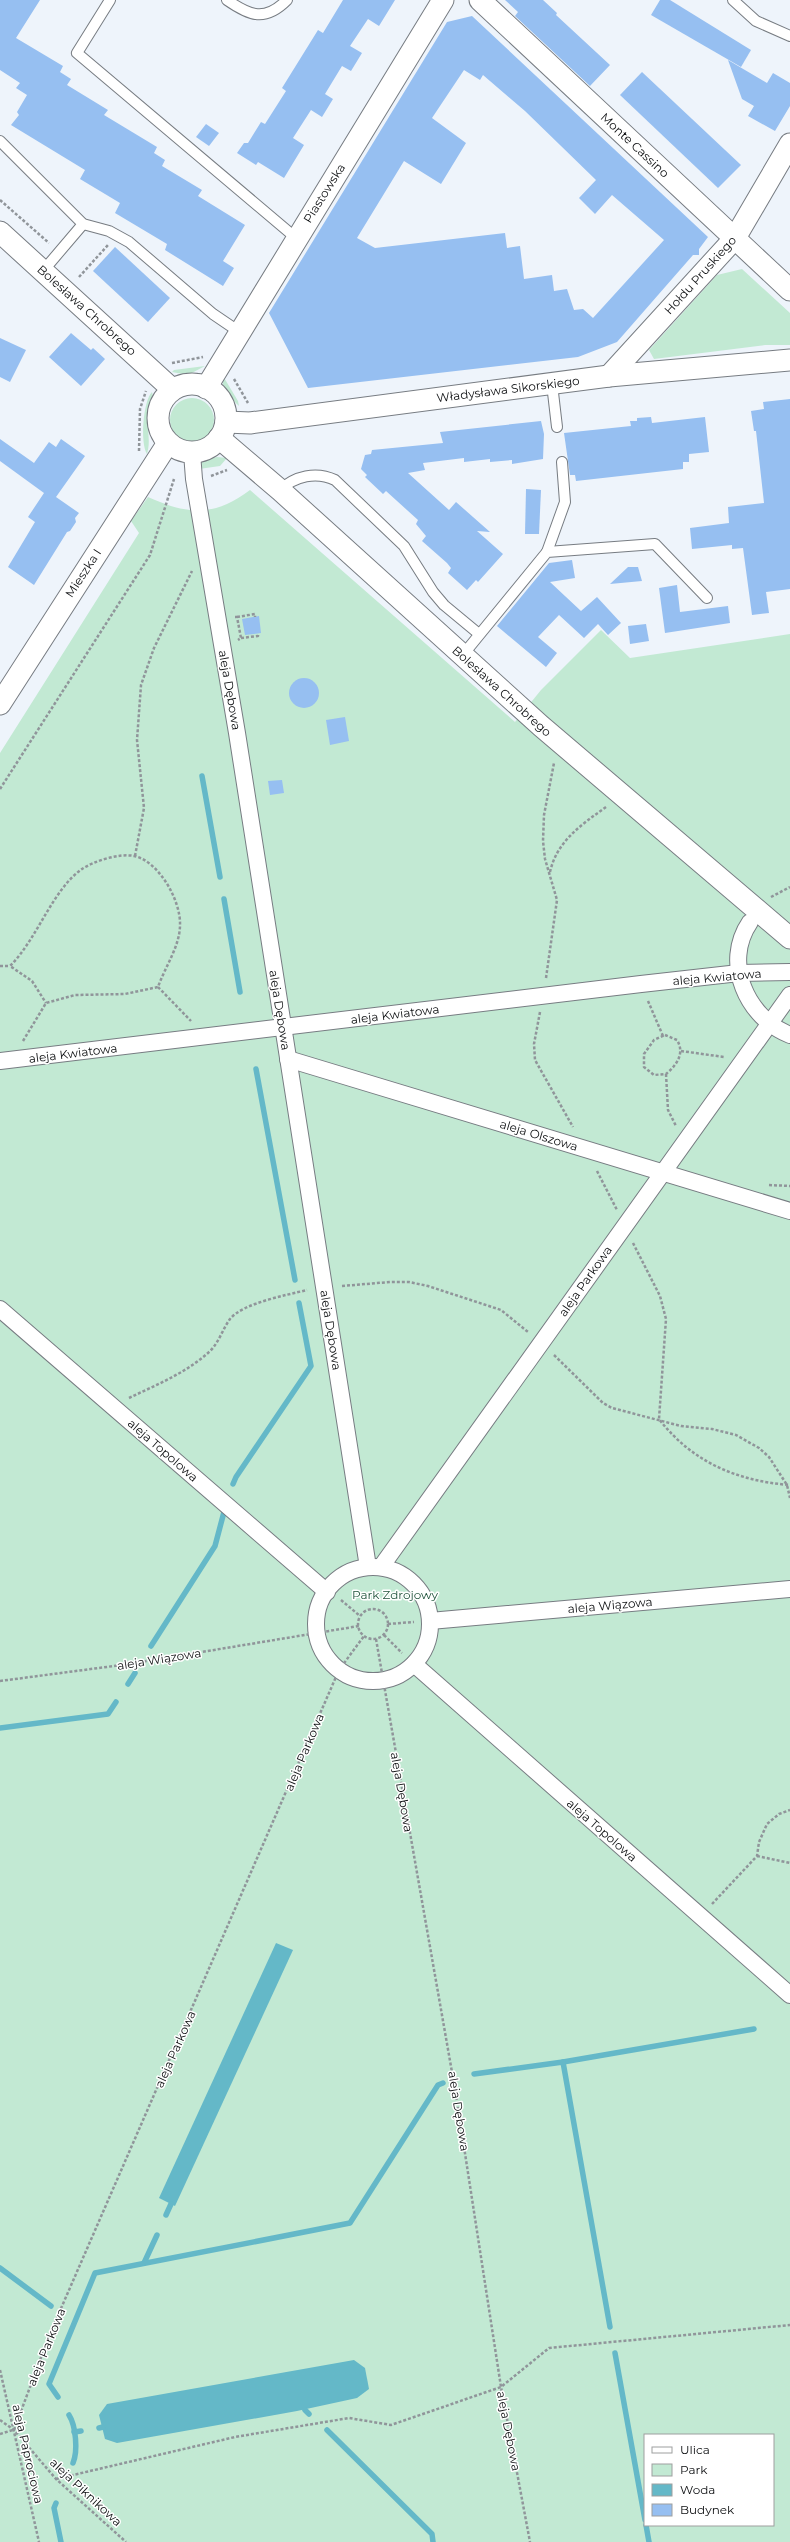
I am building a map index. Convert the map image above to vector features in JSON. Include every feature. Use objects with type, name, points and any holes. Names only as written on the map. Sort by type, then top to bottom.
[{"type":"street","name":"Piastowska","points":[[206,388],[238,331],[443,0]]},
{"type":"street","name":"Monte Cassino","points":[[480,0],[790,290]]},
{"type":"street","name":"Hołdu Pruskiego","points":[[609,376],[735,238],[790,144]]},
{"type":"street","name":"Bolesława Chrobrego","points":[[0,232],[172,389]]},
{"type":"street","name":"Władysława Sikorskiego","points":[[223,430],[250,423],[609,376],[790,360]]},
{"type":"street","points":[[188,384],[206,388],[219,398],[224,406],[223,430],[210,447],[192,453],[181,451],[168,443],[158,427],[158,412],[162,401],[172,389],[188,384]]},
{"type":"street","name":"Bolesława Chrobrego","points":[[223,430],[240,457],[280,490],[462,656],[790,938]]},
{"type":"street","name":"Mieszka I","points":[[0,704],[151,466],[168,443]]},
{"type":"street","name":"aleja Dębowa","points":[[192,453],[194,479],[206,543],[324,1288],[375,1567]]},
{"type":"street","points":[[750,922],[740,946],[739,973],[751,1004],[770,1024],[790,1035]]},
{"type":"street","name":"aleja Kwiatowa","points":[[6,1061],[641,984],[739,973],[790,972]]},
{"type":"street","name":"aleja Parkowa","points":[[375,1567],[541,1343],[665,1172],[790,995]]},
{"type":"street","name":"aleja Olszowa","points":[[288,1059],[790,1211]]},
{"type":"street","name":"aleja Topolowa","points":[[0,1309],[326,1592]]},
{"type":"street","points":[[375,1567],[397,1572],[410,1580],[420,1592],[427,1606],[430,1621],[429,1637],[423,1652],[414,1664],[405,1672],[383,1681],[368,1681],[353,1678],[340,1670],[324,1653],[317,1632],[316,1618],[326,1592],[338,1580],[352,1571],[375,1567]]},
{"type":"street","name":"aleja Wiązowa","points":[[430,1621],[790,1589]]},
{"type":"street","name":"aleja Topolowa","points":[[414,1664],[790,1995]]},
{"type":"lane","points":[[110,0],[77,53],[296,238]]},
{"type":"lane","points":[[227,0],[243,11],[259,15],[276,11],[287,0]]},
{"type":"lane","points":[[733,0],[756,21],[790,36]]},
{"type":"lane","points":[[0,141],[83,224],[109,231],[129,242],[213,314],[238,331]]},
{"type":"lane","points":[[43,271],[83,224]]},
{"type":"lane","points":[[552,384],[557,427]]},
{"type":"lane","points":[[462,656],[547,552],[564,502],[562,462]]},
{"type":"lane","points":[[280,490],[290,481],[309,476],[326,476],[335,480],[404,546],[433,592],[444,605],[479,634]]},
{"type":"lane","points":[[547,552],[656,544],[707,598]]},
{"type":"path","points":[[76,280],[117,236]]},
{"type":"path","points":[[148,386],[140,409],[138,446],[139,458],[174,480],[194,479],[218,474],[231,468],[240,457]]},
{"type":"path","points":[[0,790],[150,555],[174,480]]},
{"type":"path","points":[[135,856],[144,808],[137,740],[141,685],[154,648],[206,543]]},
{"type":"path","points":[[237,617],[255,614],[255,617]]},
{"type":"path","points":[[241,638],[258,636],[258,633]]},
{"type":"path","points":[[554,759],[549,780],[543,841],[549,874],[557,900],[557,910],[544,996],[534,1044],[535,1060],[586,1149],[664,1307],[667,1330],[659,1419],[683,1445],[712,1466],[734,1474],[788,1485]]},
{"type":"path","points":[[549,874],[553,858],[560,847],[589,819],[607,807]]},
{"type":"path","points":[[10,966],[31,941],[63,887],[72,877],[94,863],[124,855],[135,856],[148,864],[167,884],[179,910],[178,940],[158,987]]},
{"type":"path","points":[[768,900],[790,887]]},
{"type":"path","points":[[0,966],[10,966],[32,981],[46,1003]]},
{"type":"path","points":[[641,984],[663,1036]]},
{"type":"path","points":[[6,1061],[46,1003],[75,995],[124,994],[158,987]]},
{"type":"path","points":[[158,987],[203,1037]]},
{"type":"path","points":[[663,1036],[676,1040],[681,1051],[680,1057],[666,1074],[660,1076],[649,1072],[643,1060],[644,1054],[654,1040],[663,1036]]},
{"type":"path","points":[[681,1051],[717,1055],[742,1064]]},
{"type":"path","points":[[666,1074],[668,1110],[684,1144]]},
{"type":"path","points":[[112,1406],[170,1378],[197,1361],[216,1344],[231,1318],[240,1311],[278,1297],[324,1288],[390,1282],[409,1282],[428,1286],[501,1310],[541,1343],[603,1403],[612,1408],[682,1426],[712,1429],[736,1434],[759,1448],[769,1457],[788,1485],[790,1498]]},
{"type":"path","points":[[326,1592],[360,1616]]},
{"type":"path","points":[[368,1610],[377,1610],[385,1615],[388,1624],[384,1635],[376,1639],[364,1636],[358,1626],[360,1616],[368,1610]]},
{"type":"path","points":[[388,1624],[430,1621]]},
{"type":"path","name":"aleja Wiązowa","points":[[0,1682],[129,1664],[358,1626]]},
{"type":"path","points":[[384,1635],[414,1664]]},
{"type":"path","name":"aleja Parkowa","points":[[14,2430],[52,2329],[340,1670],[364,1636]]},
{"type":"path","name":"aleja Dębowa","points":[[376,1639],[456,2095],[501,2387],[530,2542]]},
{"type":"path","points":[[700,1916],[757,1856],[759,1842],[767,1824],[779,1814],[790,1810]]},
{"type":"path","points":[[757,1856],[790,1863]]},
{"type":"path","points":[[56,2479],[235,2437],[349,2418],[391,2425],[501,2387],[549,2348],[790,2325]]},
{"type":"path","name":"aleja Paprociowa","points":[[0,2370],[39,2542]]},
{"type":"path","name":"aleja Piknikowa","points":[[0,2420],[14,2430],[56,2479],[126,2542]]},
{"type":"path","points":[[0,2434],[14,2430]]},
{"type":"green space","points":[[742,269],[790,313],[790,345],[765,345],[654,359],[649,350],[717,275]]},
{"type":"green space","points":[[205,366],[188,375],[172,372],[174,370]]},
{"type":"green space","points":[[223,376],[238,401],[239,406],[223,391]]},
{"type":"green space","points":[[152,392],[153,396],[148,419],[149,445],[147,454],[143,432],[146,404]]},
{"type":"green space","points":[[196,398],[208,404],[213,412],[213,428],[208,436],[200,441],[188,442],[176,436],[171,428],[170,416],[176,404],[184,399]]},
{"type":"green space","points":[[217,457],[227,458],[220,466],[199,469],[203,460]]},
{"type":"green space","name":"Park Zdrojowy","points":[[250,490],[515,722],[541,690],[601,630],[630,658],[790,634],[790,2542],[0,2542],[0,753],[139,533],[131,521],[148,497],[162,503],[188,510],[212,509],[237,499]]},
{"type":"water","points":[[276,1943],[293,1950],[175,2206],[159,2198]]},
{"type":"water","points":[[354,2360],[365,2368],[369,2389],[357,2398],[297,2411],[117,2443],[105,2439],[99,2415],[107,2404]]},
{"type":"building","points":[[0,0],[40,0],[16,38],[63,66],[60,72],[71,79],[67,85],[108,110],[104,115],[157,147],[154,153],[165,160],[162,166],[202,190],[198,196],[245,225],[223,261],[234,268],[223,286],[165,250],[167,244],[115,213],[120,203],[80,179],[85,170],[11,125],[19,115],[17,112],[27,95],[16,88],[20,83],[0,70]]},
{"type":"building","points":[[343,0],[395,0],[379,26],[368,19],[350,46],[362,53],[351,71],[342,66],[325,94],[333,99],[322,117],[311,110],[293,138],[304,145],[284,178],[258,162],[256,165],[237,153],[244,143],[248,143],[261,122],[265,124],[286,91],[282,88],[318,30],[323,33]]},
{"type":"building","points":[[505,0],[543,0],[557,13],[556,15],[610,65],[590,86],[515,16],[518,12]]},
{"type":"building","points":[[660,0],[670,0],[751,50],[741,67],[651,15]]},
{"type":"building","points":[[472,16],[708,237],[699,249],[699,255],[693,255],[617,342],[578,357],[308,388],[269,313],[447,22]],"holes":[[[464,70],[480,80],[483,75],[525,111],[596,180],[579,198],[595,214],[612,195],[664,240],[593,318],[583,309],[574,310],[567,289],[554,291],[552,275],[524,279],[520,246],[507,248],[505,233],[375,248],[357,238],[404,161],[441,184],[466,143],[432,118]]]},
{"type":"building","points":[[728,60],[767,83],[773,73],[790,83],[790,106],[775,131],[748,116],[754,106],[742,99]]},
{"type":"building","points":[[642,72],[741,165],[718,188],[620,95]]},
{"type":"building","points":[[206,124],[219,133],[209,146],[196,137]]},
{"type":"building","points":[[115,247],[170,298],[148,322],[93,271]]},
{"type":"building","points":[[71,333],[91,350],[93,348],[105,359],[81,386],[49,357]]},
{"type":"building","points":[[0,338],[26,350],[10,382],[0,377]]},
{"type":"building","points":[[790,399],[790,589],[766,592],[769,613],[752,615],[743,548],[732,549],[732,545],[692,549],[690,528],[729,523],[728,507],[764,503],[756,431],[754,431],[751,411],[764,409],[763,402]]},
{"type":"building","points":[[651,417],[652,423],[705,417],[709,452],[689,454],[689,462],[683,462],[683,469],[576,481],[575,475],[570,475],[564,433],[631,426],[630,421],[637,421],[637,418]]},
{"type":"building","points":[[541,421],[544,434],[543,459],[512,464],[512,460],[490,462],[490,459],[464,462],[464,458],[423,463],[425,470],[408,473],[449,510],[456,502],[490,532],[477,531],[503,554],[478,582],[476,580],[467,590],[448,573],[451,568],[447,563],[422,541],[426,536],[416,524],[418,520],[386,491],[383,494],[365,477],[367,475],[361,469],[365,455],[371,454],[372,450],[443,443],[440,432]]},
{"type":"building","points":[[0,439],[34,463],[49,442],[56,447],[61,439],[85,456],[56,497],[79,513],[75,518],[76,522],[70,531],[67,532],[34,585],[8,567],[35,522],[28,517],[44,493],[0,461]]},
{"type":"building","points":[[526,489],[541,490],[539,534],[525,534]]},
{"type":"building","points":[[572,560],[575,578],[550,582],[581,611],[597,597],[621,623],[608,635],[598,624],[584,638],[559,615],[538,637],[557,653],[546,667],[497,626],[549,563]]},
{"type":"building","points":[[628,567],[638,567],[642,581],[610,584]]},
{"type":"building","points":[[677,585],[680,612],[728,606],[730,623],[665,633],[659,588]]},
{"type":"building","points":[[259,616],[261,633],[245,635],[242,619]]},
{"type":"building","points":[[646,624],[649,641],[630,644],[628,626]]},
{"type":"building","points":[[304,678],[310,679],[318,687],[318,699],[310,707],[304,708],[298,707],[290,699],[289,693],[290,687],[298,679]]},
{"type":"building","points":[[345,717],[349,741],[330,745],[326,720]]},
{"type":"building","points":[[282,780],[284,793],[270,795],[268,781]]},
{"type":"waterway","points":[[202,776],[220,877]]},
{"type":"waterway","points":[[224,899],[240,992]]},
{"type":"waterway","points":[[256,1069],[295,1280]]},
{"type":"waterway","points":[[233,1484],[236,1477],[311,1366],[299,1303]]},
{"type":"waterway","points":[[151,1646],[215,1546],[224,1512]]},
{"type":"waterway","points":[[128,1684],[135,1673]]},
{"type":"waterway","points":[[0,1728],[108,1714],[116,1702]]},
{"type":"waterway","points":[[563,2062],[754,2029]]},
{"type":"waterway","points":[[474,2074],[563,2062],[610,2327]]},
{"type":"waterway","points":[[58,2397],[49,2384],[95,2273],[350,2223],[438,2085],[443,2083]]},
{"type":"waterway","points":[[166,2215],[171,2204]]},
{"type":"waterway","points":[[144,2263],[157,2235]]},
{"type":"waterway","points":[[0,2268],[51,2306]]},
{"type":"waterway","points":[[615,2353],[644,2514]]},
{"type":"waterway","points":[[305,2410],[309,2414]]},
{"type":"waterway","points":[[69,2415],[76,2439],[75,2458],[73,2463]]},
{"type":"waterway","points":[[99,2428],[103,2427]]},
{"type":"waterway","points":[[327,2430],[432,2534],[433,2542]]},
{"type":"waterway","points":[[74,2432],[81,2431]]},
{"type":"waterway","points":[[56,2503],[54,2508],[61,2542]]},
{"type":"waterway","points":[[646,2526],[649,2542]]}]
